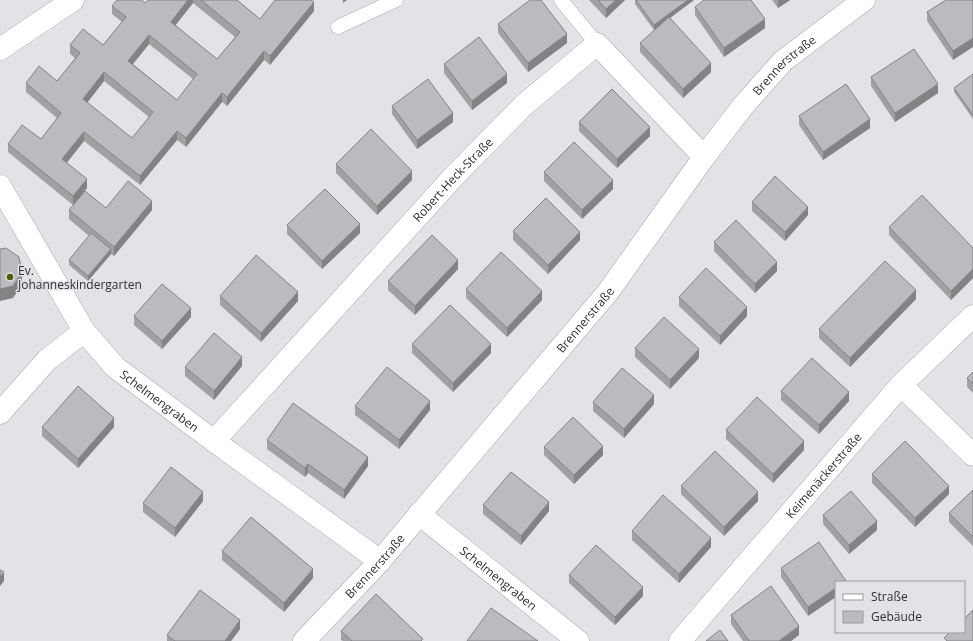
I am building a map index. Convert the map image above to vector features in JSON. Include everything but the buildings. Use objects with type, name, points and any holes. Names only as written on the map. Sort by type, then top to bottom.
[{"type":"street","points":[[0,49],[73,0]]},
{"type":"street","name":"Brennerstraße","points":[[304,641],[380,561],[608,292],[704,156],[743,106],[783,61],[864,0]]},
{"type":"street","points":[[597,44],[704,156]]},
{"type":"street","name":"Robert-Heck-Straße","points":[[214,441],[462,169],[524,105],[597,44]]},
{"type":"street","name":"Schelmengraben","points":[[0,186],[84,331],[115,367],[214,441],[380,561]]},
{"type":"street","name":"Keimenäckerstraße","points":[[680,641],[901,385],[973,316]]},
{"type":"street","points":[[0,413],[47,360],[84,331]]},
{"type":"street","points":[[901,385],[973,455]]},
{"type":"street","name":"Schelmengraben","points":[[419,514],[578,641]]},
{"type":"lane","points":[[338,27],[396,0]]},
{"type":"lane","points":[[561,0],[597,44]]},
{"type":"place","name":"Ev. Johanneskindergarten","points":[[10,277]]}]
